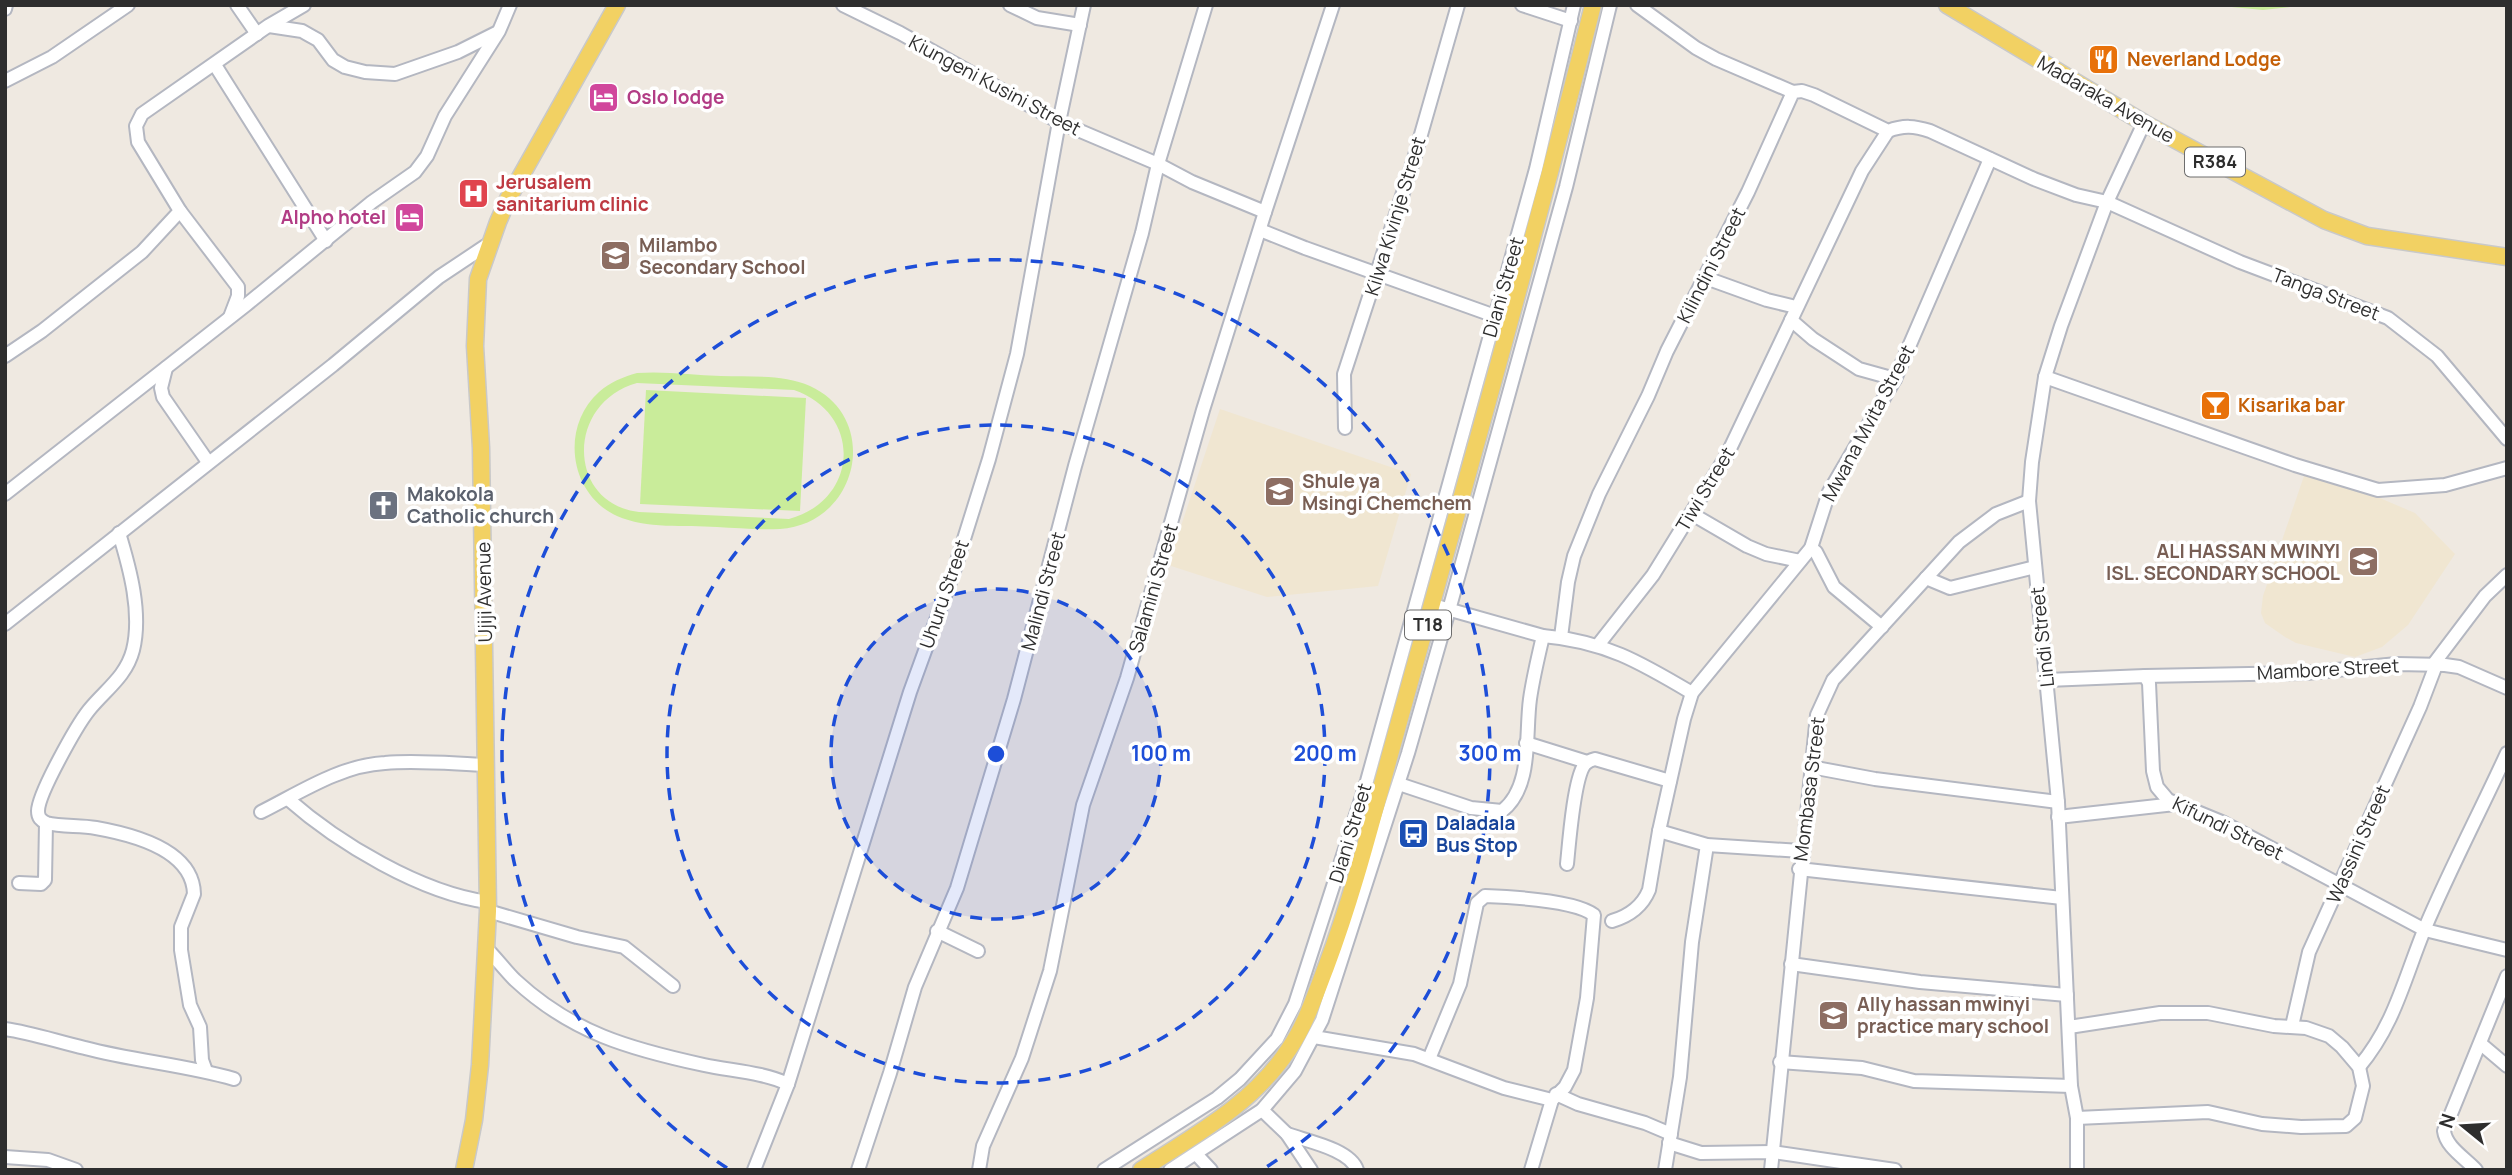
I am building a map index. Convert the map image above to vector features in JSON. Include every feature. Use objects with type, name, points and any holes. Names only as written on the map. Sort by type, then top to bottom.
[{"type":"main road","name":"Ujiji Avenue","points":[[464,1170],[474,1120],[480,1065],[488,907],[481,448],[475,346],[478,279],[509,199],[617,5]]},
{"type":"main road","name":"T18","points":[[1141,1170],[1252,1095],[1311,1033],[1334,945],[1441,608],[1593,5]]},
{"type":"main road","name":"Madaraka Avenue","points":[[1947,5],[2144,123],[2324,220],[2367,236],[2507,257]]},
{"type":"street","points":[[5,82],[52,57],[128,5]]},
{"type":"street","points":[[237,5],[257,34]]},
{"type":"street","points":[[230,317],[238,287],[180,211],[138,142],[136,126],[142,114],[268,26],[304,5]]},
{"type":"street","points":[[5,494],[372,202],[419,168],[445,116],[499,32],[510,5]]},
{"type":"street","name":"Kiungeni Kusini Street","points":[[843,5],[900,33],[1059,122],[1265,212]]},
{"type":"street","points":[[1010,5],[1037,18],[1080,25]]},
{"type":"street","name":"Uhuru Street","points":[[754,1170],[788,1084],[910,692],[954,571],[989,459],[1017,354],[1059,122],[1084,5]]},
{"type":"street","name":"Malindi Street","points":[[858,1170],[915,987],[957,888],[1014,699],[1142,233],[1158,164],[1206,5]]},
{"type":"street","name":"Salamini Street","points":[[979,1170],[983,1146],[1022,1058],[1050,971],[1083,805],[1127,678],[1203,410],[1333,5]]},
{"type":"street","name":"Kilwa Kivinje Street","points":[[1345,428],[1344,374],[1414,159],[1458,5]]},
{"type":"street","points":[[1522,5],[1571,20]]},
{"type":"street","name":"Diani Street","points":[[1104,1170],[1217,1098],[1259,1060],[1278,1039],[1288,1020],[1367,781],[1536,169],[1574,5]]},
{"type":"street","points":[[1170,1170],[1262,1110],[1295,1071],[1311,1033],[1399,784],[1441,608],[1566,187],[1610,5]]},
{"type":"street","points":[[1637,5],[1706,54],[1742,72],[1793,92],[1802,91],[1814,95],[1888,131],[1903,126],[1930,131],[2076,195],[2107,202]]},
{"type":"street","points":[[268,26],[309,35],[318,40],[333,60],[345,67],[365,72],[395,74],[458,52],[499,32]]},
{"type":"street","points":[[215,65],[326,241]]},
{"type":"street","name":"Kilindini Street","points":[[1561,637],[1568,582],[1574,556],[1586,527],[1667,351],[1706,278],[1793,92]]},
{"type":"street","name":"Lindi Street","points":[[2077,1170],[2077,1118],[2071,1086],[2058,802],[2029,502],[2032,461],[2045,377],[2107,202],[2144,123]]},
{"type":"street","name":"Tiwi Street","points":[[1598,645],[1653,575],[1727,455],[1862,171],[1888,131]]},
{"type":"street","name":"Mwana Mvita Street","points":[[1612,921],[1627,916],[1645,899],[1652,883],[1659,831],[1692,693],[1811,548],[1829,492],[1876,416],[1895,379],[1990,159]]},
{"type":"street","name":"Tanga Street","points":[[2107,202],[2240,262],[2388,318],[2437,356],[2507,439]]},
{"type":"street","points":[[5,356],[42,331],[142,252],[180,211]]},
{"type":"street","points":[[1260,230],[1495,316]]},
{"type":"street","points":[[5,624],[333,365],[439,276],[490,243]]},
{"type":"street","points":[[1706,278],[1796,307]]},
{"type":"street","points":[[1791,320],[1813,339],[1859,369],[1895,379]]},
{"type":"street","points":[[166,368],[161,388],[163,397],[208,462]]},
{"type":"street","points":[[2045,377],[2282,460],[2378,490],[2445,485],[2507,468]]},
{"type":"street","points":[[134,393],[150,392],[163,397]]},
{"type":"street","name":"Mombasa Street","points":[[1771,1170],[1801,851],[1817,715],[1823,699],[1833,680],[1959,542],[1996,514],[2029,502]]},
{"type":"street","points":[[1692,513],[1747,546],[1766,554],[1800,561]]},
{"type":"street","points":[[119,533],[132,586],[135,611],[133,648],[123,672],[89,710],[62,755],[38,808],[39,818],[46,823],[97,828],[134,838],[153,845],[183,864],[194,894],[181,927],[181,950],[190,1005],[200,1027],[202,1060],[206,1071]]},
{"type":"street","points":[[1811,548],[1816,552],[1834,587],[1882,626]]},
{"type":"street","points":[[1926,578],[1950,588],[2035,567]]},
{"type":"street","name":"Wassini Street","points":[[2292,1027],[2309,952],[2414,720],[2434,666],[2464,621],[2507,575]]},
{"type":"street","points":[[1441,608],[1543,636],[1561,637],[1616,651],[1692,693]]},
{"type":"street","points":[[1399,784],[1471,808],[1502,811],[1513,803],[1519,786],[1530,700],[1543,636]]},
{"type":"street","name":"Mambore Street","points":[[2144,676],[2306,673],[2397,664],[2459,667],[2507,688]]},
{"type":"street","points":[[2047,680],[2144,676]]},
{"type":"street","name":"Kifundi Street","points":[[2144,676],[2148,683],[2153,771],[2157,787],[2163,796],[2175,804],[2224,823],[2425,930],[2507,950]]},
{"type":"street","points":[[1526,743],[1587,762]]},
{"type":"street","points":[[2359,1068],[2388,1027],[2425,930],[2507,754]]},
{"type":"street","points":[[1567,864],[1574,803],[1583,767],[1587,762],[1595,759],[1670,780]]},
{"type":"street","points":[[261,812],[329,778],[384,762],[487,765]]},
{"type":"street","points":[[1811,767],[1875,779],[2058,802]]},
{"type":"street","points":[[288,799],[315,823],[371,857],[451,894],[577,937],[624,947],[673,986]]},
{"type":"street","points":[[2058,817],[2175,804]]},
{"type":"street","points":[[19,883],[41,884],[45,880],[46,823]]},
{"type":"street","points":[[1659,831],[1707,845],[1801,851]]},
{"type":"street","points":[[1665,1170],[1680,1077],[1692,942],[1707,845]]},
{"type":"street","points":[[1800,869],[2062,898]]},
{"type":"street","points":[[1429,1059],[1460,984],[1477,903],[1485,896],[1548,901],[1588,910],[1594,915],[1585,1010],[1574,1070],[1565,1087],[1554,1097],[1531,1170]]},
{"type":"street","points":[[937,930],[978,951]]},
{"type":"street","points":[[486,948],[512,978],[532,995],[566,1020],[601,1038],[703,1065],[771,1076],[788,1084]]},
{"type":"street","points":[[1791,964],[1920,982],[2067,995]]},
{"type":"street","points":[[2476,1170],[2451,1146],[2444,1133],[2507,976]]},
{"type":"street","points":[[2069,1027],[2148,1015],[2208,1013],[2256,1024],[2306,1028],[2329,1035],[2359,1068],[2363,1086],[2358,1110],[2351,1124],[2346,1126],[2262,1124],[2208,1112],[2077,1118]]},
{"type":"street","points":[[5,1029],[29,1032],[85,1048],[206,1071],[234,1079]]},
{"type":"street","points":[[1311,1033],[1414,1054],[1504,1088],[1554,1097],[1624,1115],[1701,1153],[1773,1152],[1895,1170]]},
{"type":"street","points":[[2481,1044],[2507,1066]]},
{"type":"street","points":[[1780,1062],[1862,1068],[1914,1081],[2071,1086]]},
{"type":"street","points":[[1262,1110],[1287,1133],[1311,1170]]},
{"type":"street","points":[[1287,1133],[1344,1155],[1357,1170]]},
{"type":"street","points":[[1196,1154],[1212,1170]]},
{"type":"street","points":[[5,1157],[48,1160],[76,1170]]},
{"type":"shaded area","points":[[1220,409],[1411,474],[1378,586],[1267,597],[1168,565]]},
{"type":"shaded area","name":"ALI HASSAN MWINYI ISL. SECONDARY SCHOOL","points":[[2305,473],[2368,493],[2415,513],[2455,554],[2408,625],[2382,647],[2355,657],[2296,643],[2265,623],[2261,613],[2263,596]]},
{"type":"green space","points":[[2211,5],[2307,5],[2263,10]]},
{"type":"green space","points":[[637,373],[767,377],[810,386],[833,401],[847,422],[853,444],[851,468],[843,490],[828,509],[807,523],[780,529],[653,525],[617,516],[601,506],[588,492],[575,459],[575,441],[587,406],[599,392],[622,378]],"holes":[[[637,383],[794,390],[816,402],[832,418],[841,436],[844,456],[840,476],[829,494],[812,509],[789,519],[639,512],[615,505],[598,491],[588,473],[584,452],[587,430],[597,410],[613,394]]]},
{"type":"green space","points":[[646,390],[806,398],[800,511],[640,504]]},
{"type":"place","name":"Neverland Lodge","points":[[2104,59]]},
{"type":"place","name":"Oslo lodge","points":[[604,97]]},
{"type":"place","name":"Jerusalem sanitarium clinic","points":[[473,193]]},
{"type":"place","name":"Alpho hotel","points":[[409,217]]},
{"type":"place","name":"Milambo Secondary School","points":[[616,256]]},
{"type":"place","name":"Kisarika bar","points":[[2215,405]]},
{"type":"place","name":"Shule ya Msingi Chemchem","points":[[1279,492]]},
{"type":"place","name":"Makokola Catholic church","points":[[384,505]]},
{"type":"place","name":"ALI HASSAN MWINYI ISL. SECONDARY SCHOOL","points":[[2363,562]]},
{"type":"place","name":"Daladala Bus Stop","points":[[1413,834]]},
{"type":"place","name":"Ally hassan mwinyi practice mary school","points":[[1834,1015]]}]
